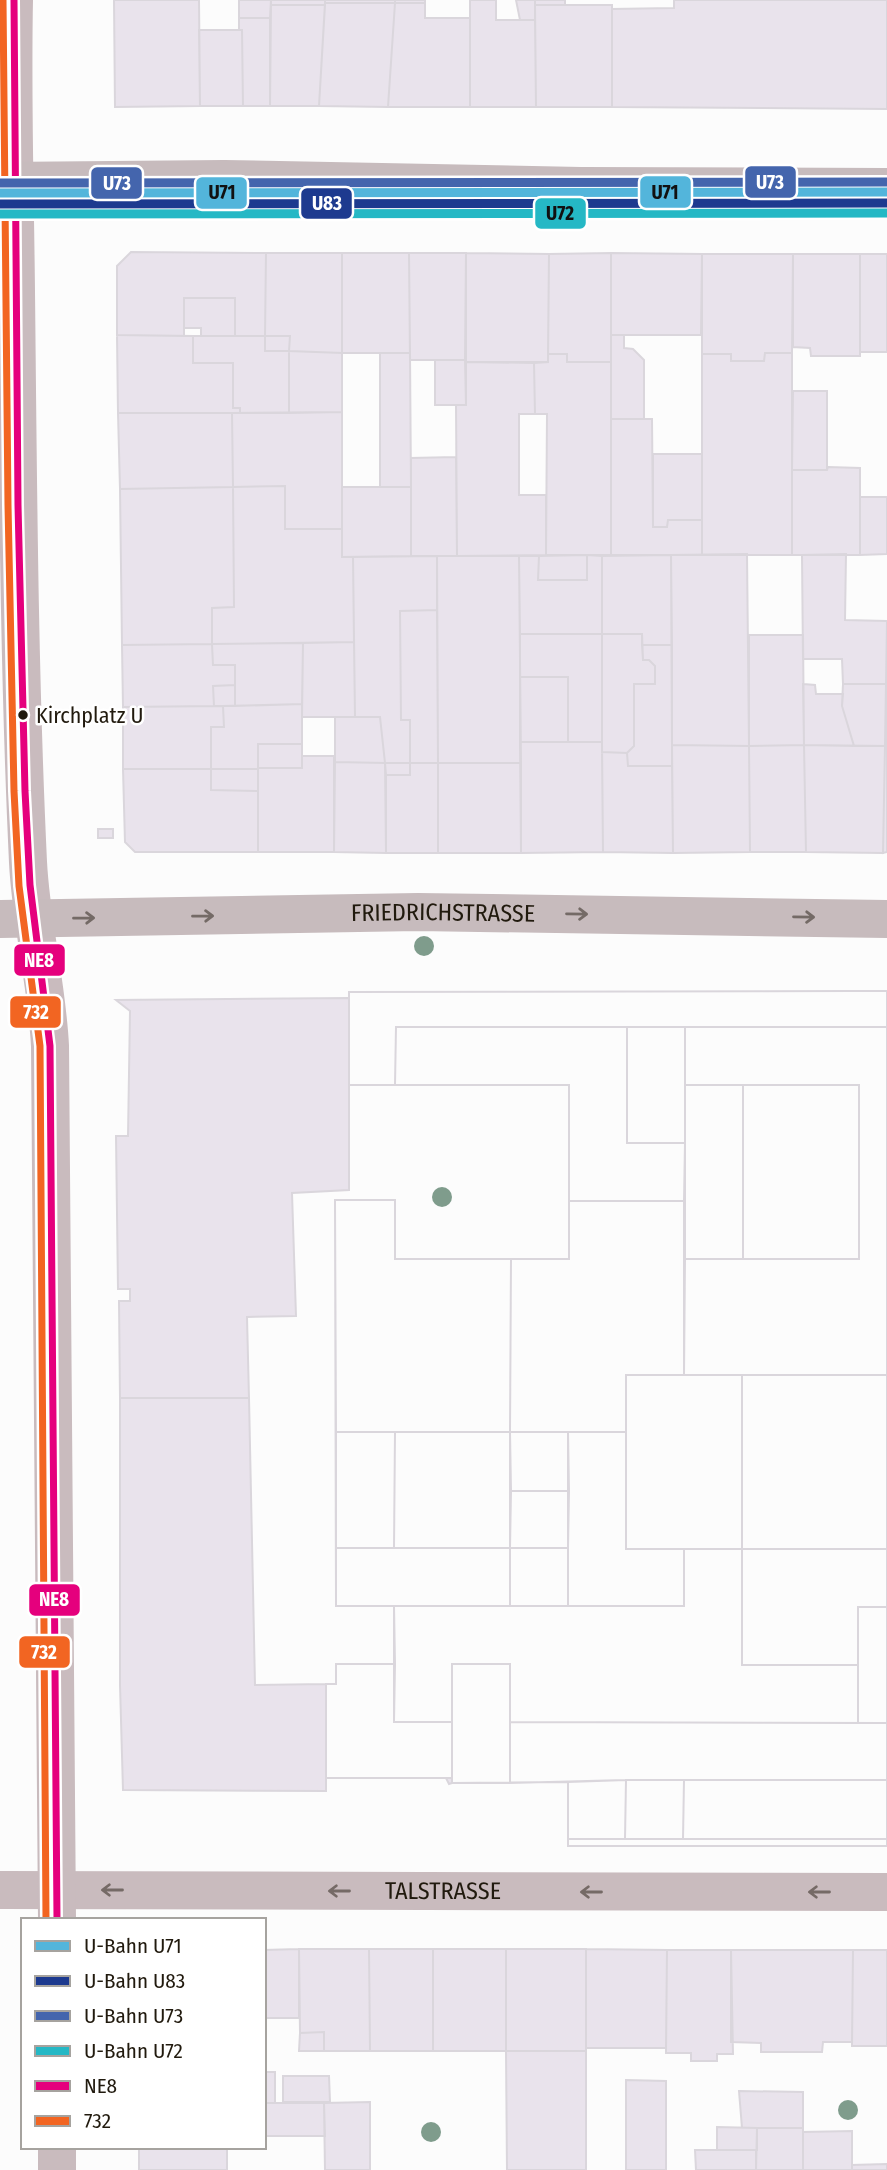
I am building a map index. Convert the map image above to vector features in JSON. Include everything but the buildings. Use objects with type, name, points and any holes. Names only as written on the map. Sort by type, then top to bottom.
[{"type":"main road","points":[[7,181],[224,179],[580,186],[887,187]]},
{"type":"main road","name":"FRIEDRICHSTRASSE","points":[[17,919],[418,912],[887,919]]},
{"type":"street","points":[[14,0],[7,181],[28,864],[17,919],[47,1002],[50,1046],[57,1905]]},
{"type":"street","name":"TALSTRASSE","points":[[0,1890],[57,1905],[887,1892]]},
{"type":"street","points":[[57,2149],[57,2170]]},
{"type":"metro line","name":"U73","points":[[0,183],[887,182]]},
{"type":"metro line","name":"U71","points":[[0,193],[887,192]]},
{"type":"metro line","name":"U83","points":[[0,204],[887,203]]},
{"type":"metro line","name":"U72","points":[[0,214],[887,213]]},
{"type":"transit line","name":"732","points":[[3,0],[14,791],[19,886],[40,1046],[46,1918]]},
{"type":"transit line","name":"NE8","points":[[14,0],[18,505],[25,791],[30,885],[50,1046],[57,1918]]},
{"type":"place","name":"Kirchplatz U","points":[[23,715]]}]
